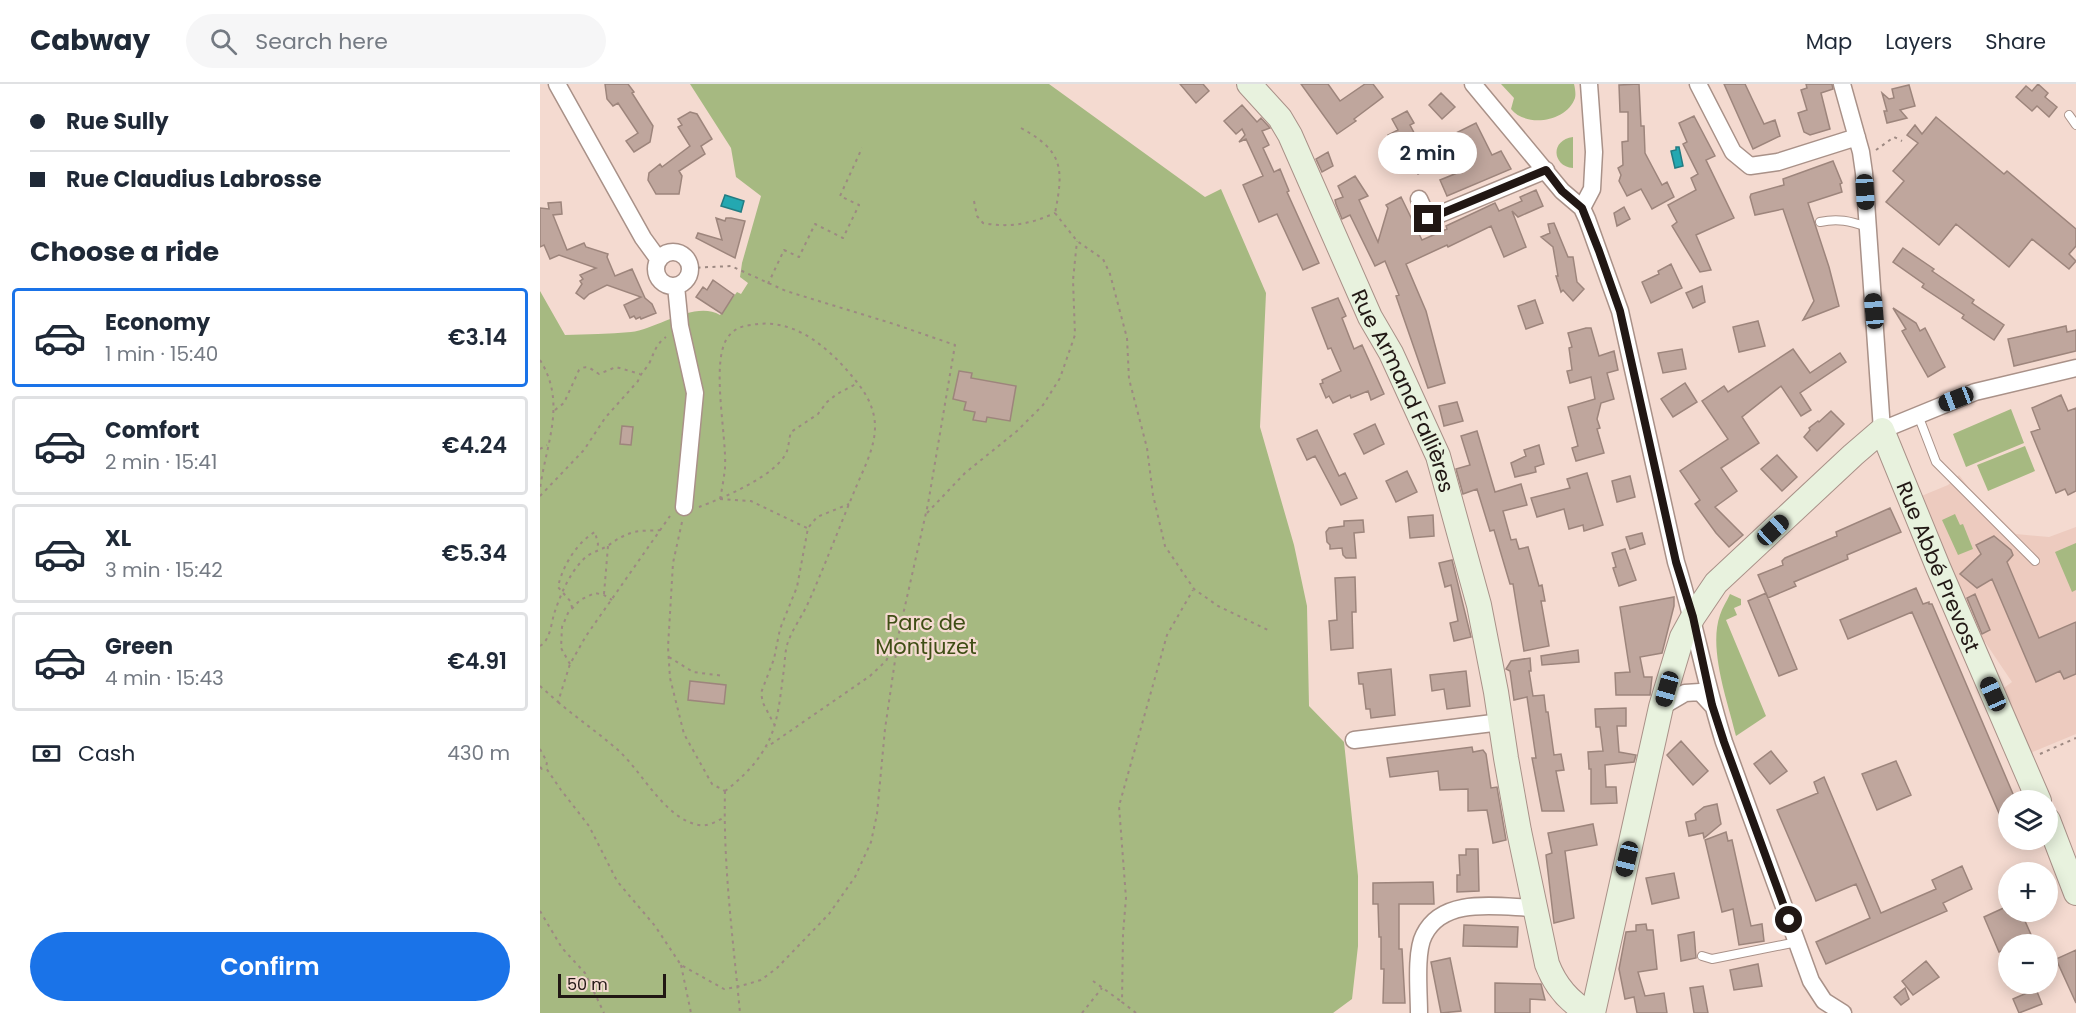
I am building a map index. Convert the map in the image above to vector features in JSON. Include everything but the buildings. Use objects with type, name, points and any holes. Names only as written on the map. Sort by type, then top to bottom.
[{"type":"street","points":[[557,84],[643,238],[660,260]]},
{"type":"street","name":"Rue Armand Fallières","points":[[1249,84],[1280,118],[1290,135],[1366,309],[1391,353],[1438,456],[1479,605],[1534,908],[1547,964],[1553,980],[1571,1001],[1591,1013]]},
{"type":"street","points":[[1473,84],[1562,191],[1582,208],[1620,311],[1676,562],[1693,617],[1712,705],[1724,742],[1811,981],[1824,1000],[1844,1013]]},
{"type":"street","points":[[1582,208],[1592,189],[1594,152],[1589,84]]},
{"type":"street","points":[[1698,84],[1733,152],[1750,166],[1778,162],[1857,137]]},
{"type":"street","points":[[1842,84],[1857,137],[1864,173],[1882,430]]},
{"type":"street","points":[[1419,199],[1428,219],[1546,170]]},
{"type":"street","points":[[675,252],[681,255],[687,260],[690,268],[687,279],[676,286],[665,284],[657,276],[657,263],[667,253],[675,252]]},
{"type":"street","points":[[676,286],[680,326],[695,393],[684,507]]},
{"type":"street","points":[[1591,1013],[1662,707],[1682,637],[1716,583],[1882,430],[1975,392],[2076,368]]},
{"type":"street","name":"Rue Abbé Prevost","points":[[1882,430],[1938,567],[2034,790]]},
{"type":"street","points":[[1662,707],[1685,693],[1700,692],[1712,705]]},
{"type":"street","points":[[1354,740],[1501,722]]},
{"type":"street","points":[[2058,846],[2076,893]]},
{"type":"street","points":[[1419,1013],[1419,961],[1423,935],[1440,915],[1461,907],[1534,908]]},
{"type":"lane","points":[[2069,115],[2076,125]]},
{"type":"lane","points":[[1820,222],[1833,219],[1846,220],[1868,227]]},
{"type":"lane","points":[[1918,414],[1936,462],[2035,561]]},
{"type":"lane","points":[[1702,956],[1712,959],[1797,942]]},
{"type":"path","points":[[1021,128],[1040,138],[1057,160],[1060,180],[1055,213],[1077,241],[1103,259],[1110,274],[1127,338],[1129,379],[1147,448],[1153,495],[1165,546],[1194,589],[1218,606],[1268,630]]},
{"type":"path","points":[[1877,150],[1894,138],[1902,141]]},
{"type":"path","points":[[768,284],[784,250],[799,257],[815,224],[843,238],[859,205],[840,196],[862,148]]},
{"type":"path","points":[[974,201],[977,216],[983,224],[1018,225],[1055,213]]},
{"type":"path","points":[[925,514],[965,473],[1017,431],[1043,405],[1059,378],[1075,334],[1073,280],[1077,241]]},
{"type":"path","points":[[681,965],[724,989],[761,980],[777,968],[829,914],[855,877],[871,842],[877,814],[885,729],[898,637],[925,514],[955,345],[786,291],[731,266],[690,268]]},
{"type":"path","points":[[720,499],[725,467],[721,401],[722,350],[726,338],[741,327],[757,324],[776,324],[798,331],[819,343],[840,362],[866,392],[872,407],[875,428],[868,458],[802,617],[789,639],[775,726],[765,748],[740,780],[725,790]]},
{"type":"path","points":[[540,496],[584,450],[605,418],[638,381],[660,341],[680,326]]},
{"type":"path","points":[[540,360],[551,380],[555,410],[540,489]]},
{"type":"path","points":[[555,410],[564,402],[579,370],[583,367],[588,367],[598,374],[616,367],[640,374]]},
{"type":"path","points":[[558,702],[570,664],[586,636],[674,511],[684,507],[697,508],[720,499],[774,469],[787,452],[791,432],[818,414],[837,394],[858,383]]},
{"type":"path","points":[[540,449],[548,445]]},
{"type":"path","points":[[720,499],[751,501],[808,528]]},
{"type":"path","points":[[775,726],[763,704],[761,693],[774,659],[780,629],[797,586],[808,528],[817,517],[849,504]]},
{"type":"path","points":[[684,507],[673,563],[670,678],[684,734],[712,784],[725,790]]},
{"type":"path","points":[[540,646],[546,640],[562,594],[582,560],[608,546],[615,539],[628,534],[661,530]]},
{"type":"path","points":[[572,608],[571,602],[558,587],[562,571],[585,539],[593,532],[598,544],[597,550]]},
{"type":"path","points":[[604,595],[608,546]]},
{"type":"path","points":[[1122,1002],[1125,898],[1119,806],[1167,635],[1194,589]]},
{"type":"path","points":[[570,664],[563,654],[561,638],[564,620],[572,608],[588,595],[595,593],[612,600]]},
{"type":"path","points":[[765,748],[870,676],[886,661],[898,637]]},
{"type":"path","points":[[669,657],[693,672],[724,676]]},
{"type":"path","points":[[540,686],[621,753],[667,807],[699,825],[708,825],[724,817]]},
{"type":"path","points":[[2022,761],[2076,738]]},
{"type":"path","points":[[540,749],[547,762],[546,768],[590,826],[617,880],[655,926],[681,965],[691,1013]]},
{"type":"path","points":[[540,767],[546,768]]},
{"type":"path","points":[[725,790],[724,817],[730,923],[740,1013]]},
{"type":"path","points":[[540,911],[562,948],[585,973],[604,1013]]},
{"type":"path","points":[[1093,981],[1136,1013]]},
{"type":"path","points":[[1082,1013],[1102,988]]},
{"type":"shaded area","points":[[1959,475],[1969,488],[2016,534],[2049,537],[2076,527],[2076,734],[2028,754],[2001,690],[2012,682],[1985,642],[1981,643],[1919,497],[1948,485]]},
{"type":"green space","name":"Parc de Montjuzet","points":[[690,84],[1049,84],[1205,197],[1221,189],[1266,293],[1260,427],[1294,545],[1307,606],[1309,706],[1344,742],[1358,876],[1358,946],[1352,999],[1333,1013],[540,1013],[540,291],[565,335],[631,332],[699,311],[710,311],[720,315],[737,292],[741,294],[748,283],[740,277],[742,263],[761,196],[736,177],[731,148]]},
{"type":"green space","points":[[1501,84],[1574,84],[1575,96],[1571,106],[1564,113],[1546,120],[1526,119],[1511,109],[1514,98]]},
{"type":"green space","points":[[1573,137],[1573,168],[1561,163],[1556,153],[1560,143]]},
{"type":"green space","points":[[2011,409],[2024,443],[1966,467],[1953,434]]},
{"type":"green space","points":[[2025,446],[2035,471],[1988,491],[1977,465]]},
{"type":"green space","points":[[1955,514],[1960,525],[1963,524],[1973,549],[1958,555],[1942,520]]},
{"type":"green space","points":[[2076,543],[2076,590],[2072,592],[2055,552]]},
{"type":"green space","points":[[1730,594],[1741,599],[1741,605],[1734,608],[1737,615],[1726,620],[1766,716],[1736,736],[1721,676],[1716,643],[1720,615]]},
{"type":"water","points":[[1676,147],[1679,147],[1683,166],[1675,168],[1671,151],[1676,150]]},
{"type":"water","points":[[725,195],[744,201],[741,212],[721,206]]},
{"type":"route","points":[[1428,219],[1546,170],[1562,191],[1582,208],[1620,311],[1676,562],[1693,617],[1714,712],[1789,920]]}]
